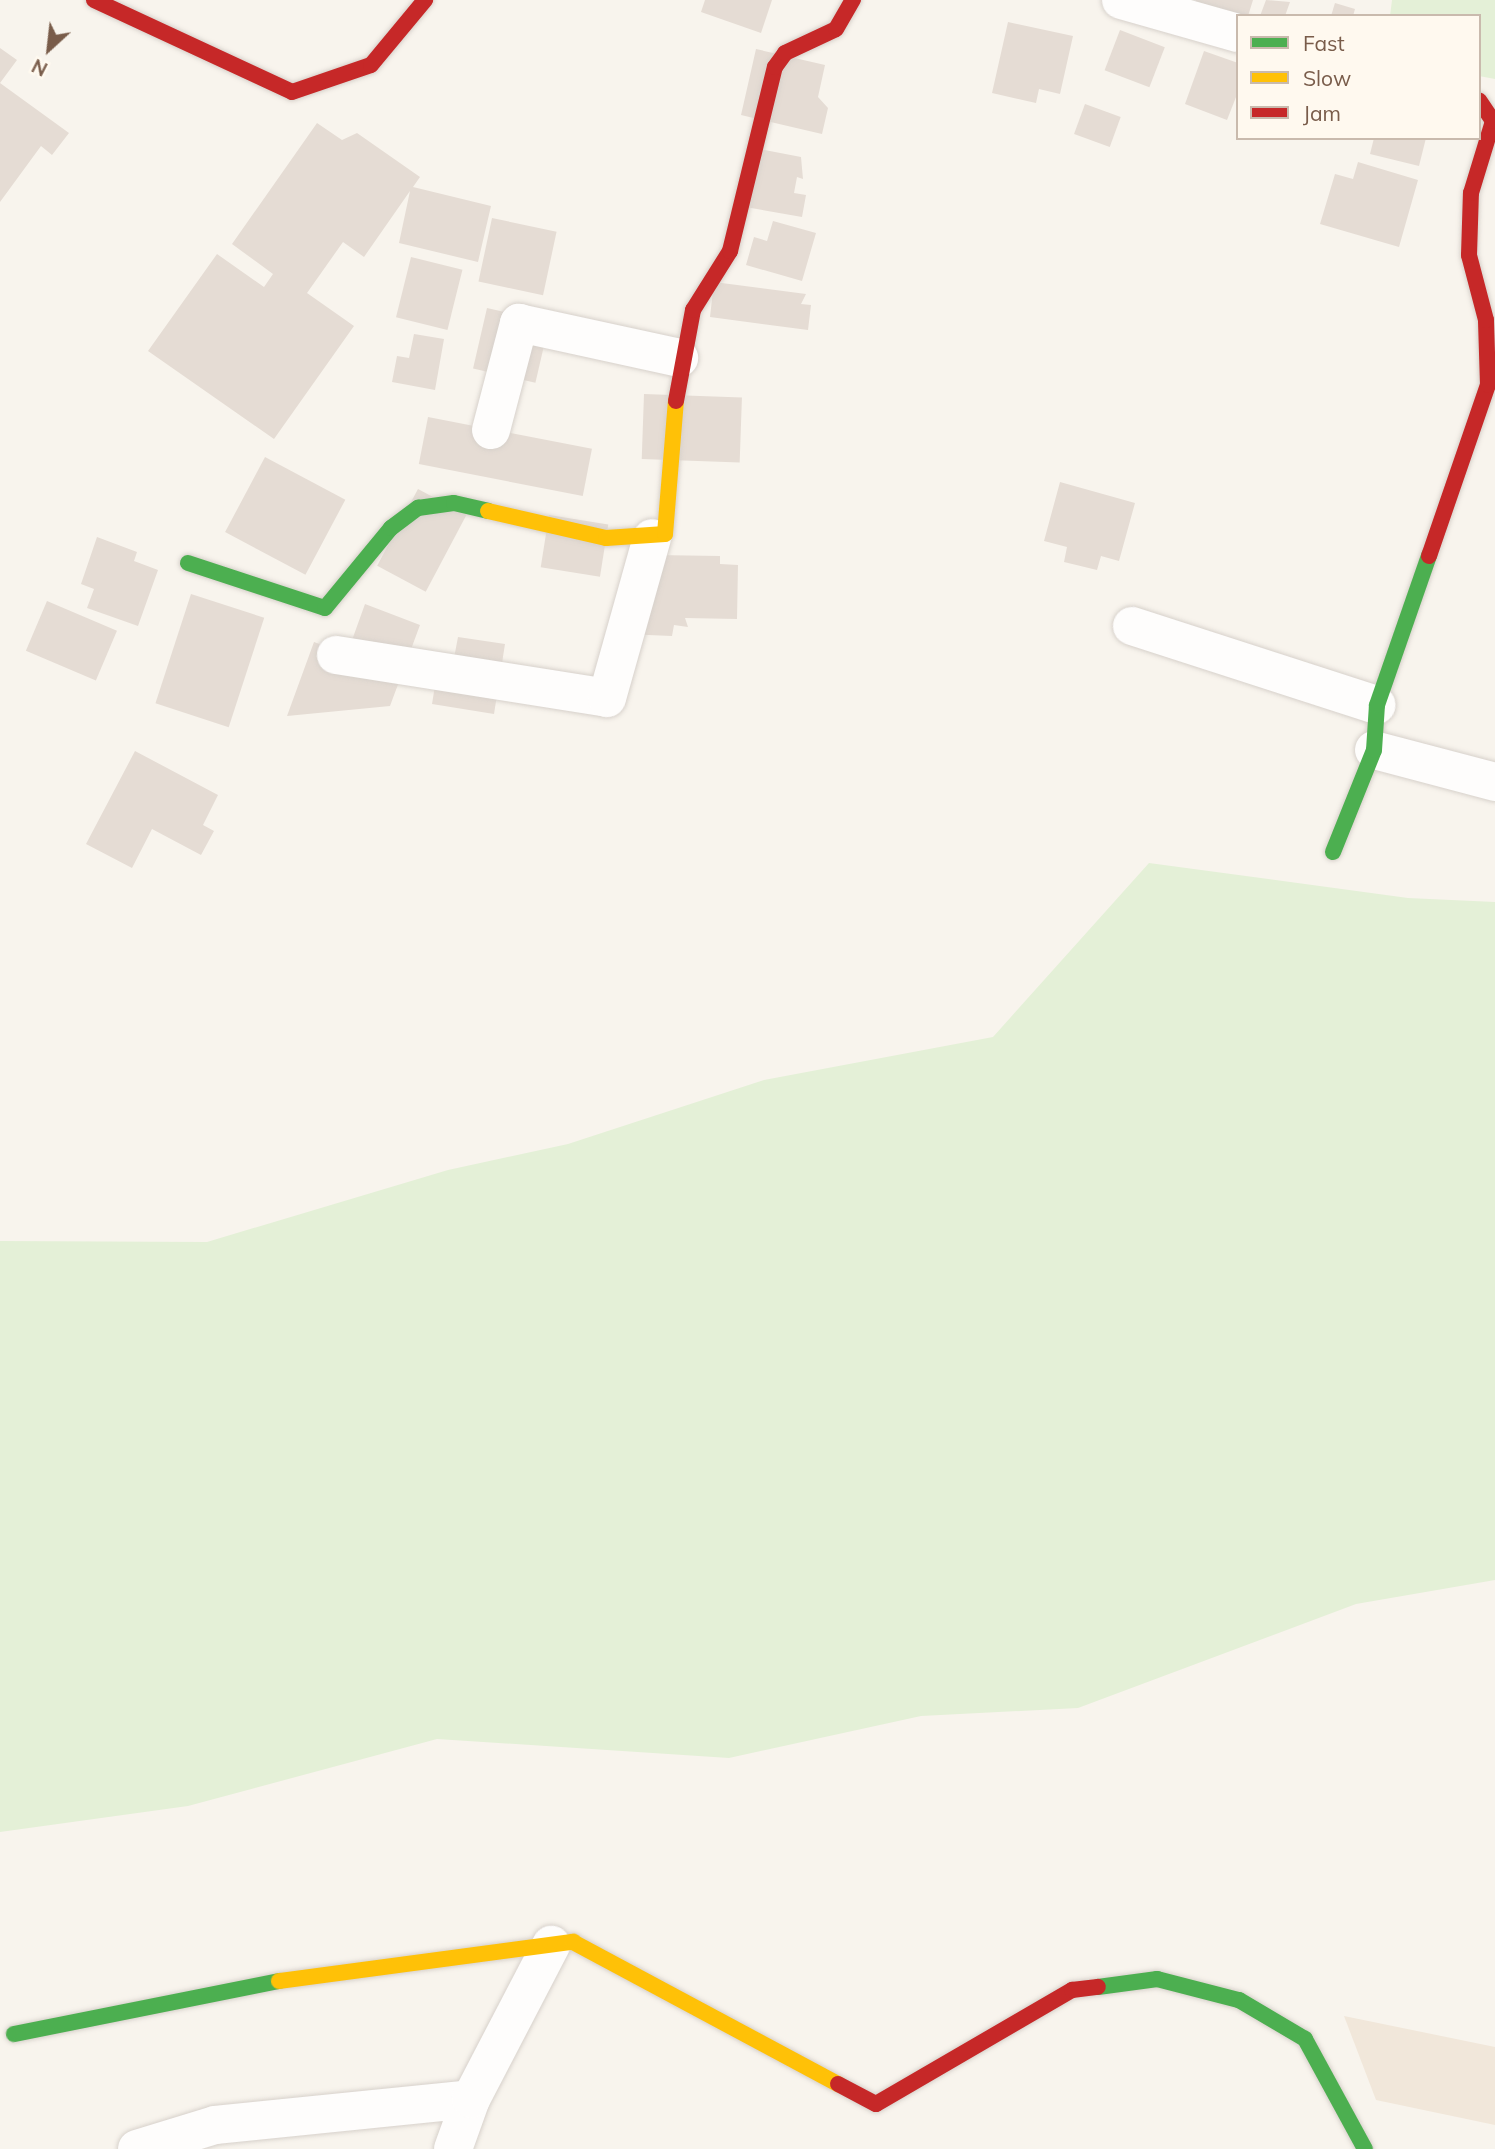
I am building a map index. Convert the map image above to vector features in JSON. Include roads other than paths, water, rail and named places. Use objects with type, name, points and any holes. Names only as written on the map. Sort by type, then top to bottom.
[{"type":"street","points":[[94,0],[292,92],[371,65],[425,0]]},
{"type":"street","points":[[188,563],[325,608],[391,528],[418,508],[454,503],[606,538],[652,538],[664,534],[669,524],[679,358],[693,310],[730,251],[775,67],[785,53],[836,29],[853,0]]},
{"type":"street","points":[[1121,0],[1236,32]]},
{"type":"street","points":[[1333,852],[1374,750],[1377,705],[1488,385],[1486,320],[1469,255],[1471,193],[1493,121],[1481,103]]},
{"type":"street","points":[[491,430],[519,323],[679,358]]},
{"type":"street","points":[[337,655],[607,698],[652,538]]},
{"type":"street","points":[[1132,626],[1377,705]]},
{"type":"street","points":[[1374,750],[1495,782]]},
{"type":"street","points":[[14,2034],[218,1989],[573,1942],[876,2104],[1072,1990],[1157,1979],[1240,2000],[1305,2039],[1365,2149]]},
{"type":"street","points":[[453,2149],[471,2099],[551,1945]]},
{"type":"street","points":[[137,2149],[184,2142],[215,2125],[471,2099]]}]
